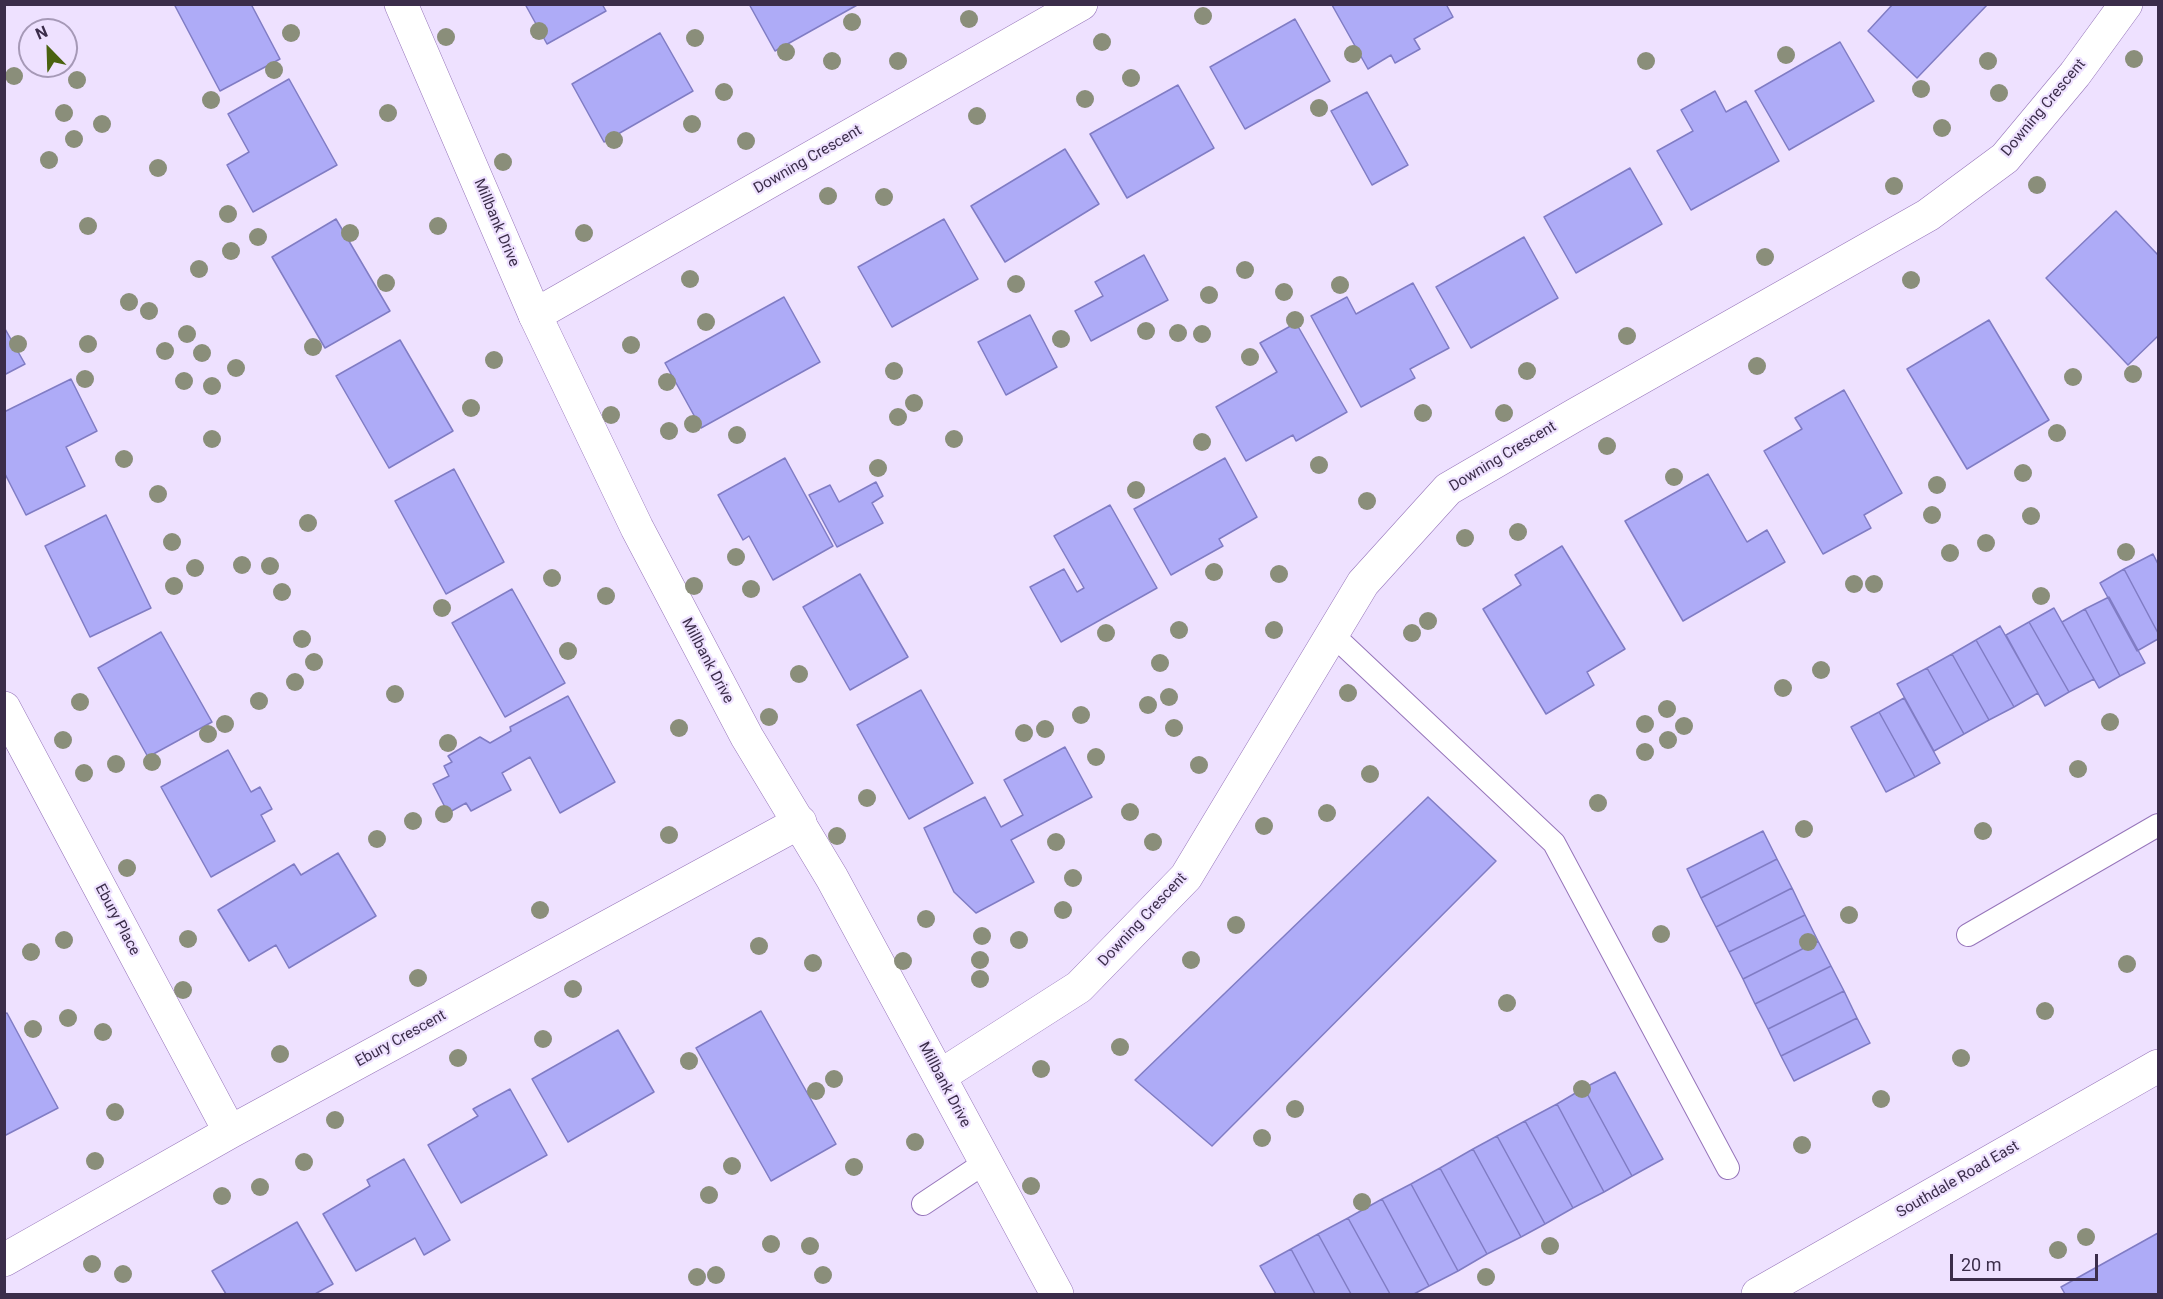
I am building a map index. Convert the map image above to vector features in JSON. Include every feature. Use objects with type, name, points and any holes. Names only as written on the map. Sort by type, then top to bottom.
[{"type":"street","name":"Millbank Drive","points":[[401,4],[535,315],[637,528],[747,737],[800,822],[1057,1294]]},
{"type":"street","name":"Downing Crescent","points":[[535,315],[1081,4]]},
{"type":"street","name":"Downing Crescent","points":[[940,1076],[1079,987],[1186,877],[1363,583],[1448,489],[1928,215],[2005,158],[2075,74],[2126,4]]},
{"type":"street","name":"Ebury Place","points":[[4,708],[230,1132]]},
{"type":"street","name":"Ebury Crescent","points":[[4,1260],[230,1132],[800,822]]},
{"type":"street","name":"Southdale Road East","points":[[1758,1294],[2158,1066]]},
{"type":"lane","points":[[1332,634],[1554,843],[1728,1168]]},
{"type":"lane","points":[[1968,935],[2158,825]]},
{"type":"lane","points":[[923,1204],[986,1162]]},
{"type":"building","points":[[174,4],[251,4],[280,59],[220,91]]},
{"type":"building","points":[[525,4],[602,4],[606,11],[547,44]]},
{"type":"building","points":[[749,4],[859,4],[775,51]]},
{"type":"building","points":[[1446,4],[1453,17],[1414,39],[1420,49],[1395,63],[1391,55],[1368,69],[1332,5]]},
{"type":"building","points":[[1893,4],[1988,4],[1917,78],[1868,31]]},
{"type":"building","points":[[1295,19],[1330,81],[1245,129],[1210,67]]},
{"type":"building","points":[[660,33],[693,91],[604,142],[572,84]]},
{"type":"building","points":[[1840,42],[1874,101],[1789,150],[1755,91]]},
{"type":"building","points":[[289,79],[337,165],[253,212],[227,165],[249,152],[228,114]]},
{"type":"building","points":[[1178,85],[1214,148],[1127,198],[1090,134]]},
{"type":"building","points":[[1715,91],[1726,112],[1746,101],[1779,161],[1691,210],[1657,151],[1693,131],[1681,110]]},
{"type":"building","points":[[1367,92],[1408,165],[1372,185],[1331,111]]},
{"type":"building","points":[[1065,149],[1099,204],[1005,262],[971,206]]},
{"type":"building","points":[[1630,168],[1662,224],[1576,273],[1544,217]]},
{"type":"building","points":[[2116,211],[2158,255],[2158,336],[2128,365],[2046,278]]},
{"type":"building","points":[[336,219],[390,311],[325,348],[272,257]]},
{"type":"building","points":[[944,219],[978,279],[892,327],[858,267]]},
{"type":"building","points":[[1524,237],[1558,298],[1471,348],[1436,287]]},
{"type":"building","points":[[1144,255],[1168,300],[1091,341],[1075,311],[1103,296],[1095,282]]},
{"type":"building","points":[[1413,283],[1449,348],[1410,369],[1415,378],[1361,407],[1311,316],[1347,297],[1356,314]]},
{"type":"building","points":[[784,297],[820,362],[701,428],[665,363]]},
{"type":"building","points":[[1030,315],[1057,367],[1006,395],[978,342]]},
{"type":"building","points":[[1989,320],[2049,420],[1967,469],[1907,369]]},
{"type":"building","points":[[1296,323],[1347,412],[1296,441],[1293,435],[1246,461],[1216,407],[1277,372],[1260,343]]},
{"type":"building","points":[[4,327],[25,364],[4,375]]},
{"type":"building","points":[[400,340],[453,431],[389,468],[336,376]]},
{"type":"building","points":[[71,379],[97,431],[66,447],[85,486],[26,515],[4,472],[4,412]]},
{"type":"building","points":[[1844,390],[1902,493],[1864,515],[1871,528],[1823,554],[1764,451],[1802,429],[1795,418]]},
{"type":"building","points":[[785,458],[833,546],[773,580],[749,536],[743,540],[718,495]]},
{"type":"building","points":[[1225,458],[1257,517],[1219,539],[1223,546],[1171,575],[1134,509]]},
{"type":"building","points":[[454,469],[504,562],[446,594],[395,501]]},
{"type":"building","points":[[1708,474],[1747,542],[1767,530],[1785,562],[1683,621],[1625,521]]},
{"type":"building","points":[[876,482],[883,496],[872,503],[883,523],[837,547],[809,495],[830,485],[839,502]]},
{"type":"building","points":[[1110,505],[1157,588],[1061,642],[1030,587],[1064,569],[1077,592],[1084,588],[1054,536]]},
{"type":"building","points":[[106,515],[151,608],[90,637],[45,546]]},
{"type":"building","points":[[1562,546],[1625,649],[1587,672],[1594,685],[1546,714],[1483,609],[1521,585],[1515,575]]},
{"type":"building","points":[[2153,554],[2158,564],[2158,633],[2124,569]]},
{"type":"building","points":[[2124,569],[2158,633],[2158,639],[2137,651],[2100,583]]},
{"type":"building","points":[[860,574],[908,657],[850,690],[803,607]]},
{"type":"building","points":[[512,589],[565,683],[505,717],[452,623]]},
{"type":"building","points":[[2109,597],[2145,663],[2120,676],[2085,609]]},
{"type":"building","points":[[2054,608],[2094,679],[2069,692],[2029,622]]},
{"type":"building","points":[[2085,609],[2120,676],[2099,688],[2062,622]]},
{"type":"building","points":[[2029,622],[2069,692],[2045,706],[2006,635]]},
{"type":"building","points":[[2000,626],[2038,693],[2014,707],[1976,640]]},
{"type":"building","points":[[161,632],[212,722],[148,757],[98,668]]},
{"type":"building","points":[[1976,640],[2014,707],[1989,720],[1952,654]]},
{"type":"building","points":[[1952,654],[1989,720],[1964,734],[1927,668]]},
{"type":"building","points":[[1927,668],[1964,734],[1934,751],[1897,684]]},
{"type":"building","points":[[921,690],[973,783],[909,819],[857,725]]},
{"type":"building","points":[[568,696],[615,782],[560,813],[530,757],[502,773],[511,790],[471,811],[466,803],[448,813],[433,784],[449,776],[444,766],[452,762],[448,756],[480,737],[490,743],[511,731],[510,727]]},
{"type":"building","points":[[1904,698],[1940,763],[1915,777],[1879,712]]},
{"type":"building","points":[[1879,712],[1915,777],[1886,792],[1851,727]]},
{"type":"building","points":[[1065,747],[1092,797],[1011,840],[1034,882],[976,913],[954,892],[924,828],[985,797],[1001,827],[1023,815],[1004,780]]},
{"type":"building","points":[[228,750],[251,792],[260,787],[272,809],[261,815],[275,841],[211,877],[161,787]]},
{"type":"building","points":[[1428,797],[1496,861],[1212,1146],[1135,1080]]},
{"type":"building","points":[[1763,831],[1777,859],[1701,898],[1687,869]]},
{"type":"building","points":[[338,853],[376,916],[289,968],[276,945],[249,961],[218,910],[294,864],[301,875]]},
{"type":"building","points":[[1777,859],[1792,888],[1716,927],[1701,898]]},
{"type":"building","points":[[1792,888],[1805,915],[1729,952],[1716,927]]},
{"type":"building","points":[[1805,915],[1818,941],[1743,979],[1729,952]]},
{"type":"building","points":[[1818,941],[1831,966],[1755,1004],[1743,979]]},
{"type":"building","points":[[1831,966],[1844,991],[1768,1029],[1755,1004]]},
{"type":"building","points":[[1844,991],[1857,1018],[1781,1056],[1768,1029]]},
{"type":"building","points":[[761,1011],[836,1144],[771,1181],[696,1048]]},
{"type":"building","points":[[7,1013],[58,1108],[4,1136],[4,1014]]},
{"type":"building","points":[[1857,1018],[1870,1043],[1794,1081],[1781,1056]]},
{"type":"building","points":[[618,1030],[654,1092],[568,1142],[532,1079]]},
{"type":"building","points":[[1615,1072],[1663,1159],[1632,1176],[1584,1088]]},
{"type":"building","points":[[1584,1088],[1632,1176],[1604,1192],[1557,1104]]},
{"type":"building","points":[[510,1089],[547,1155],[461,1203],[428,1145],[478,1116],[473,1109]]},
{"type":"building","points":[[1557,1104],[1604,1192],[1573,1208],[1525,1121]]},
{"type":"building","points":[[1525,1121],[1573,1208],[1545,1224],[1497,1136]]},
{"type":"building","points":[[1497,1136],[1545,1224],[1521,1237],[1473,1149]]},
{"type":"building","points":[[1473,1149],[1521,1237],[1487,1254],[1440,1168]]},
{"type":"building","points":[[404,1159],[450,1240],[424,1255],[415,1238],[356,1271],[323,1214],[370,1186],[367,1180]]},
{"type":"building","points":[[1440,1168],[1487,1254],[1458,1271],[1411,1184]]},
{"type":"building","points":[[1411,1184],[1458,1271],[1429,1286],[1382,1199]]},
{"type":"building","points":[[1382,1199],[1429,1286],[1414,1294],[1390,1294],[1348,1218]]},
{"type":"building","points":[[1348,1218],[1390,1294],[1351,1294],[1318,1234]]},
{"type":"building","points":[[297,1222],[333,1284],[315,1294],[226,1294],[212,1271]]},
{"type":"building","points":[[2158,1233],[2158,1294],[2065,1294],[2061,1287]]},
{"type":"building","points":[[1318,1234],[1351,1294],[1315,1294],[1291,1249]]},
{"type":"building","points":[[1291,1249],[1315,1294],[1276,1294],[1260,1266]]}]
